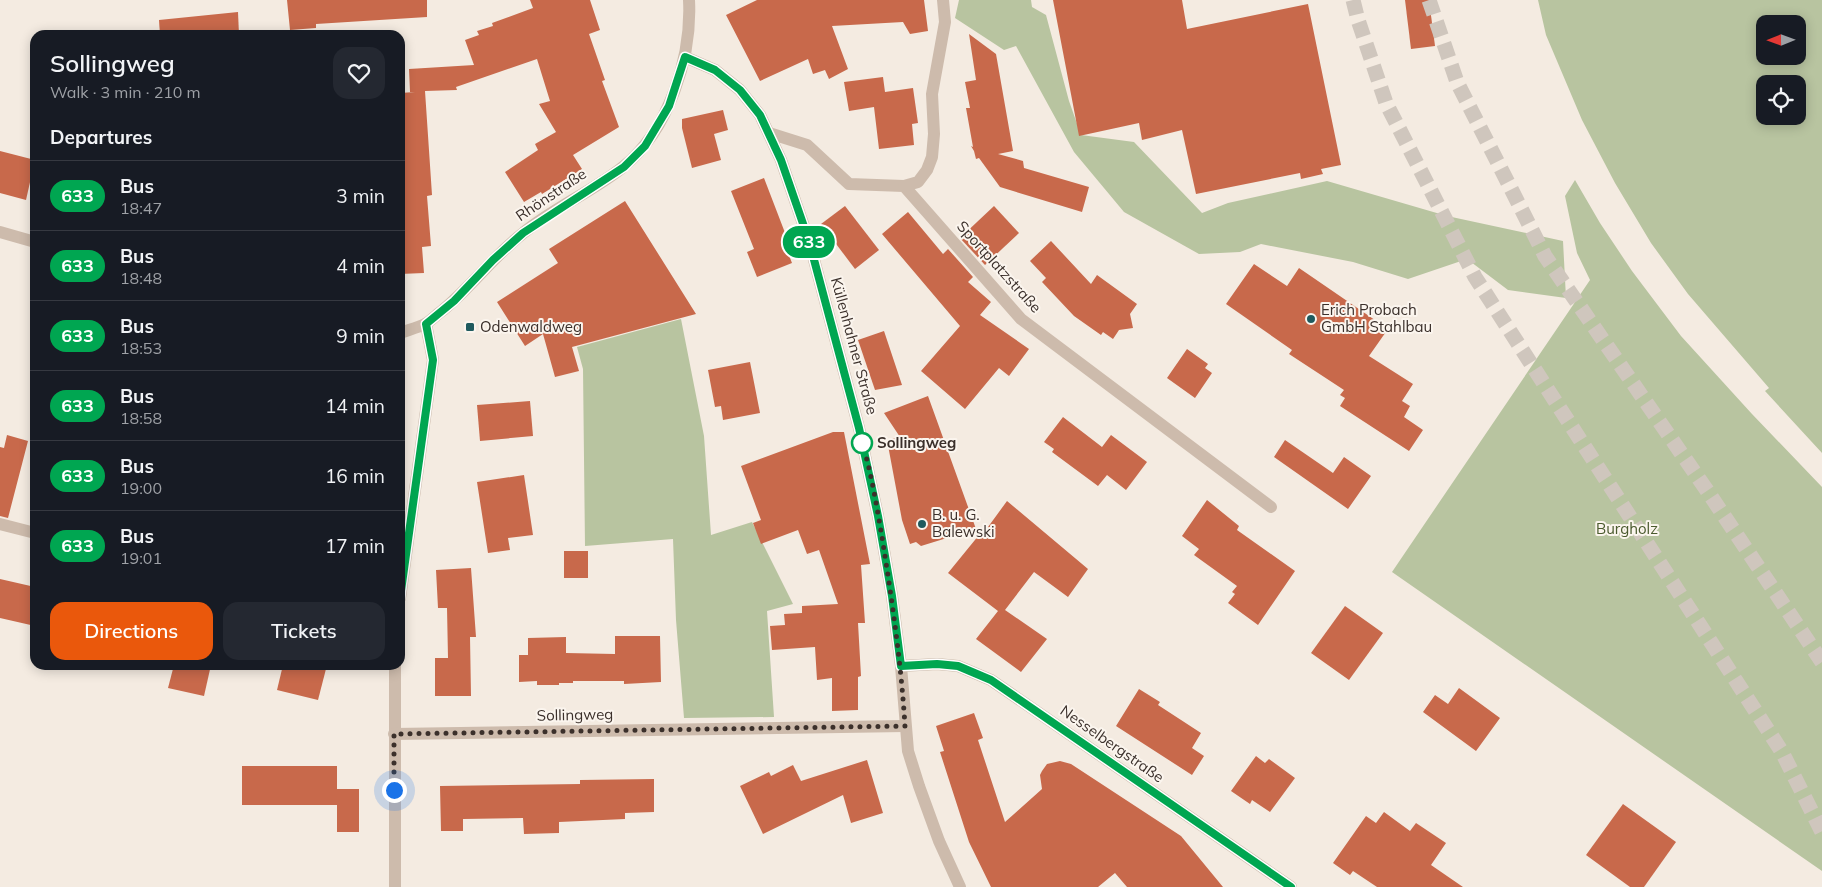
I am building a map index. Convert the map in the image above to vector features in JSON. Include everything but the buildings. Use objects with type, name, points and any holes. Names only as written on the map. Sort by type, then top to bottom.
[{"type":"street","points":[[685,57],[690,11],[689,0]]},
{"type":"street","points":[[769,133],[807,145],[849,184],[904,186],[918,182],[927,170],[932,157],[934,134],[932,94],[945,22],[944,0]]},
{"type":"street","name":"Küllenhahner Straße","points":[[685,57],[715,70],[740,90],[760,115],[781,160],[809,241],[859,428],[878,516],[892,596],[901,666],[908,751],[918,786],[939,841],[960,887]]},
{"type":"street","name":"Rhönstraße","points":[[405,331],[426,324],[454,301],[493,260],[523,233],[624,167],[645,146],[669,106],[685,57]]},
{"type":"street","name":"Sportplatzstraße","points":[[904,186],[1022,319],[1270,507]]},
{"type":"street","points":[[0,232],[30,241]]},
{"type":"street","points":[[405,562],[433,360],[426,324]]},
{"type":"street","points":[[0,524],[30,532]]},
{"type":"street","name":"Nesselbergstraße","points":[[901,666],[937,664],[958,666],[991,680],[1291,887]]},
{"type":"street","points":[[395,670],[395,887]]},
{"type":"street","name":"Sollingweg","points":[[394,734],[905,726]]},
{"type":"green space","points":[[959,0],[1031,0],[1032,7],[1046,15],[1069,101],[1081,135],[1134,142],[1202,213],[1228,203],[1327,181],[1447,216],[1563,241],[1566,298],[1508,290],[1467,259],[1408,279],[1353,262],[1261,244],[1240,252],[1199,254],[1124,212],[1074,152],[1016,46],[1004,50],[955,18]]},
{"type":"green space","points":[[1538,0],[1822,0],[1822,453],[1765,391],[1769,388],[1688,294],[1651,243],[1615,183],[1582,120],[1546,35]]},
{"type":"green space","name":"Burgholz","points":[[1575,180],[1600,223],[1632,271],[1681,336],[1822,487],[1822,871],[1392,572],[1590,280],[1577,253],[1565,196]]},
{"type":"green space","points":[[681,319],[704,436],[711,535],[752,522],[793,604],[767,611],[774,717],[684,718],[676,620],[673,539],[585,546],[583,369],[577,347]]},
{"type":"tunnel","points":[[1353,0],[1386,103],[1475,277],[1782,752],[1822,832]]},
{"type":"tunnel","points":[[1429,0],[1457,82],[1545,256],[1706,489],[1822,662]]},
{"type":"bus line","name":"633","points":[[405,562],[433,360],[426,324],[454,301],[493,260],[523,233],[624,167],[645,146],[669,106],[685,57],[715,70],[740,90],[760,115],[781,160],[809,241],[859,428],[878,516],[892,596],[901,666],[937,664],[958,666],[991,680],[1291,887]]},
{"type":"place","name":"Erich Probach GmbH Stahlbau","points":[[1311,319]]},
{"type":"place","name":"Odenwaldweg","points":[[470,327]]},
{"type":"place","name":"Sollingweg","points":[[862,443]]},
{"type":"place","name":"B. u. G. Balewski","points":[[922,524]]},
{"type":"route","points":[[394,790],[394,734],[905,726],[901,666],[892,596],[878,516],[862,443]]}]
